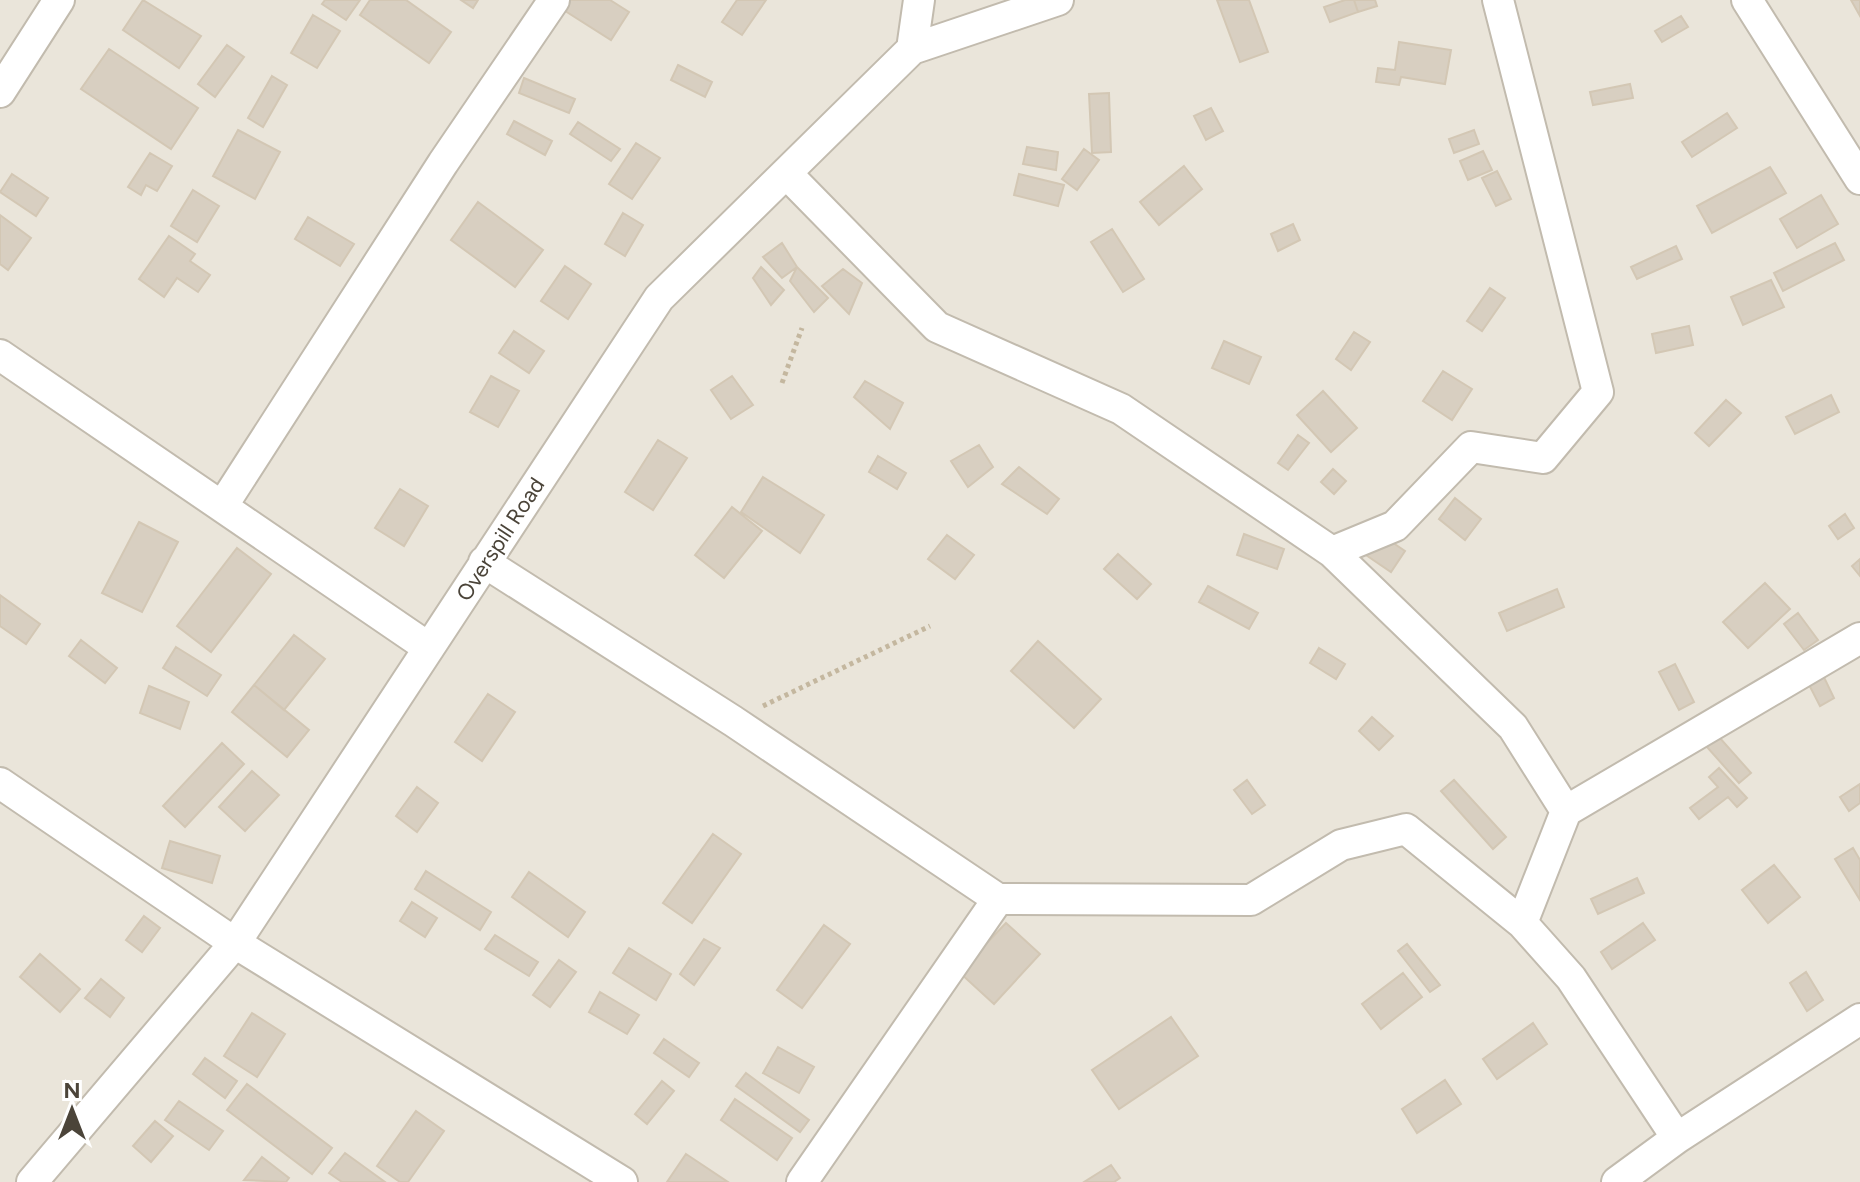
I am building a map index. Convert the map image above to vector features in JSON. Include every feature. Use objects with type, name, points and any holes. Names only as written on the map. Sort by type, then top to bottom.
[{"type":"street","points":[[0,92],[59,0]]},
{"type":"street","points":[[223,505],[443,163],[554,0]]},
{"type":"street","points":[[912,49],[919,0]]},
{"type":"street","name":"Overspill Road","points":[[32,1182],[235,943],[659,298],[912,49],[1058,0]]},
{"type":"street","points":[[1332,552],[1395,526],[1471,447],[1543,458],[1598,392],[1498,0]]},
{"type":"street","points":[[1747,0],[1860,179]]},
{"type":"street","points":[[786,173],[937,327],[1121,409],[1332,552],[1513,727],[1566,811]]},
{"type":"street","points":[[0,355],[429,648]]},
{"type":"street","points":[[484,562],[733,721],[998,899],[1251,900],[1341,845],[1406,829],[1522,923],[1571,978],[1677,1138]]},
{"type":"street","points":[[1522,923],[1566,811],[1860,638]]},
{"type":"street","points":[[0,783],[235,943],[622,1182]]},
{"type":"street","points":[[802,1182],[998,899]]},
{"type":"street","points":[[1617,1182],[1677,1138],[1860,1019]]},
{"type":"path","points":[[782,383],[802,328]]},
{"type":"path","points":[[733,721],[930,626]]},
{"type":"shaded area","points":[[0,0],[1860,0],[1860,1182],[0,1182]]},
{"type":"building","points":[[143,0],[201,36],[179,68],[123,30]]},
{"type":"building","points":[[325,0],[360,0],[346,20],[322,4]]},
{"type":"building","points":[[370,0],[406,0],[451,32],[429,63],[360,15]]},
{"type":"building","points":[[461,0],[478,0],[473,8]]},
{"type":"building","points":[[568,0],[610,0],[629,12],[611,40],[562,9]]},
{"type":"building","points":[[737,0],[766,0],[742,35],[722,22]]},
{"type":"building","points":[[1217,0],[1249,0],[1268,52],[1240,62]]},
{"type":"building","points":[[1354,0],[1358,12],[1330,22],[1324,7]]},
{"type":"building","points":[[1354,0],[1375,0],[1377,6],[1358,12]]},
{"type":"building","points":[[1851,0],[1860,0],[1860,16]]},
{"type":"building","points":[[313,15],[340,31],[317,68],[291,53]]},
{"type":"building","points":[[1681,16],[1688,27],[1662,42],[1655,31]]},
{"type":"building","points":[[1399,42],[1451,50],[1445,84],[1401,77],[1399,85],[1376,82],[1378,68],[1395,70]]},
{"type":"building","points":[[227,45],[244,57],[215,97],[198,84]]},
{"type":"building","points":[[109,49],[198,108],[171,149],[81,89]]},
{"type":"building","points":[[678,65],[712,82],[705,97],[671,80]]},
{"type":"building","points":[[272,76],[287,85],[263,127],[248,118]]},
{"type":"building","points":[[524,78],[575,99],[569,113],[519,93]]},
{"type":"building","points":[[1630,84],[1633,98],[1593,105],[1590,92]]},
{"type":"building","points":[[1109,93],[1111,152],[1092,153],[1089,94]]},
{"type":"building","points":[[1211,108],[1223,131],[1206,140],[1194,116]]},
{"type":"building","points":[[1727,113],[1737,128],[1692,157],[1682,142]]},
{"type":"building","points":[[514,121],[552,141],[545,155],[507,134]]},
{"type":"building","points":[[578,122],[620,149],[611,161],[570,134]]},
{"type":"building","points":[[238,130],[280,152],[255,199],[213,176]]},
{"type":"building","points":[[1474,130],[1479,144],[1454,153],[1449,139]]},
{"type":"building","points":[[636,143],[660,158],[632,199],[609,184]]},
{"type":"building","points":[[1027,147],[1058,152],[1056,170],[1023,164]]},
{"type":"building","points":[[1084,149],[1099,160],[1077,190],[1062,179]]},
{"type":"building","points":[[1483,151],[1492,170],[1468,180],[1460,161]]},
{"type":"building","points":[[150,153],[172,166],[157,191],[146,185],[141,195],[128,187]]},
{"type":"building","points":[[1184,166],[1202,189],[1159,225],[1140,202]]},
{"type":"building","points":[[1770,167],[1786,193],[1712,233],[1697,206]]},
{"type":"building","points":[[1497,171],[1511,199],[1496,206],[1482,178]]},
{"type":"building","points":[[12,174],[48,198],[36,216],[0,192]]},
{"type":"building","points":[[1019,174],[1064,185],[1058,206],[1014,195]]},
{"type":"building","points":[[193,190],[219,206],[197,242],[171,226]]},
{"type":"building","points":[[1821,195],[1838,224],[1797,248],[1780,219]]},
{"type":"building","points":[[478,202],[543,250],[515,287],[451,240]]},
{"type":"building","points":[[623,213],[643,225],[625,256],[605,244]]},
{"type":"building","points":[[0,215],[31,238],[8,270],[0,264]]},
{"type":"building","points":[[308,217],[354,244],[340,266],[295,239]]},
{"type":"building","points":[[1293,224],[1300,240],[1278,251],[1271,234]]},
{"type":"building","points":[[1112,229],[1144,279],[1123,292],[1091,242]]},
{"type":"building","points":[[169,236],[195,254],[190,261],[210,275],[198,292],[177,278],[164,297],[139,279]]},
{"type":"building","points":[[782,243],[797,267],[782,278],[763,257]]},
{"type":"building","points":[[1835,243],[1844,260],[1783,291],[1774,273]]},
{"type":"building","points":[[1676,246],[1682,259],[1637,279],[1631,267]]},
{"type":"building","points":[[565,266],[591,284],[568,319],[541,301]]},
{"type":"building","points":[[761,267],[784,290],[771,305],[753,278]]},
{"type":"building","points":[[797,267],[828,298],[814,312],[790,281]]},
{"type":"building","points":[[843,269],[862,283],[849,314],[822,286]]},
{"type":"building","points":[[1771,280],[1784,307],[1743,325],[1731,297]]},
{"type":"building","points":[[1490,288],[1505,298],[1482,331],[1467,321]]},
{"type":"building","points":[[1689,326],[1693,345],[1656,353],[1652,334]]},
{"type":"building","points":[[514,331],[544,351],[529,373],[499,353]]},
{"type":"building","points":[[1354,332],[1370,342],[1351,370],[1336,359]]},
{"type":"building","points":[[1224,341],[1261,357],[1249,384],[1212,368]]},
{"type":"building","points":[[1443,371],[1472,389],[1452,420],[1423,401]]},
{"type":"building","points":[[491,376],[519,391],[498,427],[470,412]]},
{"type":"building","points":[[732,376],[753,405],[731,419],[711,390]]},
{"type":"building","points":[[865,381],[903,403],[890,429],[854,397]]},
{"type":"building","points":[[1323,391],[1357,428],[1331,452],[1297,415]]},
{"type":"building","points":[[1831,395],[1839,412],[1795,434],[1786,417]]},
{"type":"building","points":[[1726,400],[1741,413],[1709,446],[1695,433]]},
{"type":"building","points":[[1298,435],[1309,443],[1288,470],[1278,463]]},
{"type":"building","points":[[658,440],[687,458],[653,510],[625,492]]},
{"type":"building","points":[[979,445],[993,467],[968,487],[951,461]]},
{"type":"building","points":[[878,456],[906,473],[897,489],[869,472]]},
{"type":"building","points":[[1019,467],[1059,499],[1047,514],[1002,484]]},
{"type":"building","points":[[1333,469],[1346,481],[1334,494],[1321,482]]},
{"type":"building","points":[[763,477],[824,515],[800,553],[741,512]]},
{"type":"building","points":[[400,489],[428,506],[404,546],[375,528]]},
{"type":"building","points":[[1455,498],[1481,519],[1465,540],[1439,519]]},
{"type":"building","points":[[732,507],[762,531],[724,578],[695,555]]},
{"type":"building","points":[[1845,514],[1854,528],[1838,539],[1829,526]]},
{"type":"building","points":[[139,522],[178,542],[142,612],[102,593]]},
{"type":"building","points":[[1377,532],[1405,551],[1391,572],[1363,553]]},
{"type":"building","points":[[1244,534],[1284,549],[1277,569],[1237,555]]},
{"type":"building","points":[[947,535],[974,555],[955,579],[928,559]]},
{"type":"building","points":[[237,548],[271,574],[211,652],[177,626]]},
{"type":"building","points":[[1118,554],[1151,584],[1137,599],[1104,569]]},
{"type":"building","points":[[1860,559],[1860,576],[1852,566]]},
{"type":"building","points":[[1765,583],[1790,609],[1748,648],[1723,622]]},
{"type":"building","points":[[1208,586],[1258,613],[1249,629],[1199,602]]},
{"type":"building","points":[[1557,589],[1564,607],[1507,631],[1499,613]]},
{"type":"building","points":[[0,595],[40,624],[26,644],[0,626]]},
{"type":"building","points":[[1798,613],[1818,640],[1804,650],[1784,624]]},
{"type":"building","points":[[294,635],[325,659],[284,710],[254,685]]},
{"type":"building","points":[[81,640],[117,668],[105,683],[69,656]]},
{"type":"building","points":[[1038,641],[1101,699],[1074,728],[1011,671]]},
{"type":"building","points":[[176,647],[221,675],[207,696],[163,668]]},
{"type":"building","points":[[1319,648],[1345,664],[1336,679],[1310,663]]},
{"type":"building","points":[[1675,664],[1694,702],[1679,710],[1659,672]]},
{"type":"building","points":[[1820,669],[1834,698],[1820,706],[1805,677]]},
{"type":"building","points":[[254,685],[309,730],[287,757],[232,712]]},
{"type":"building","points":[[149,686],[189,702],[180,729],[140,713]]},
{"type":"building","points":[[488,694],[515,712],[482,761],[455,742]]},
{"type":"building","points":[[1372,717],[1393,736],[1379,750],[1359,731]]},
{"type":"building","points":[[1711,728],[1751,773],[1739,783],[1699,738]]},
{"type":"building","points":[[222,743],[244,764],[185,827],[163,806]]},
{"type":"building","points":[[1719,768],[1747,798],[1737,807],[1728,797],[1699,819],[1690,808],[1718,787],[1709,777]]},
{"type":"building","points":[[252,771],[279,795],[245,831],[219,807]]},
{"type":"building","points":[[1247,780],[1265,805],[1252,814],[1234,790]]},
{"type":"building","points":[[1454,780],[1506,837],[1493,849],[1441,791]]},
{"type":"building","points":[[1860,784],[1860,803],[1849,811],[1840,797]]},
{"type":"building","points":[[417,787],[438,803],[417,832],[396,816]]},
{"type":"building","points":[[713,834],[741,854],[692,923],[663,903]]},
{"type":"building","points":[[170,841],[220,856],[212,883],[162,868]]},
{"type":"building","points":[[1853,848],[1860,860],[1860,900],[1835,859]]},
{"type":"building","points":[[1774,865],[1800,897],[1768,923],[1742,890]]},
{"type":"building","points":[[426,871],[491,912],[480,930],[415,889]]},
{"type":"building","points":[[529,872],[585,912],[568,937],[512,897]]},
{"type":"building","points":[[1637,878],[1644,893],[1598,914],[1591,899]]},
{"type":"building","points":[[412,902],[437,918],[425,937],[400,921]]},
{"type":"building","points":[[144,916],[160,928],[142,952],[126,940]]},
{"type":"building","points":[[1006,923],[1040,954],[994,1004],[959,972]]},
{"type":"building","points":[[1643,923],[1655,940],[1612,969],[1601,952]]},
{"type":"building","points":[[824,925],[850,944],[802,1008],[777,990]]},
{"type":"building","points":[[495,935],[538,962],[529,976],[485,949]]},
{"type":"building","points":[[704,939],[720,948],[694,985],[680,974]]},
{"type":"building","points":[[1407,944],[1440,985],[1430,992],[1398,951]]},
{"type":"building","points":[[629,948],[671,974],[656,1000],[613,973]]},
{"type":"building","points":[[40,954],[80,989],[60,1012],[20,977]]},
{"type":"building","points":[[559,960],[576,972],[550,1007],[533,995]]},
{"type":"building","points":[[1806,972],[1823,1000],[1807,1011],[1790,983]]},
{"type":"building","points":[[1403,973],[1422,997],[1381,1029],[1362,1004]]},
{"type":"building","points":[[101,979],[124,998],[110,1017],[85,998]]},
{"type":"building","points":[[600,992],[639,1015],[627,1034],[589,1012]]},
{"type":"building","points":[[252,1013],[285,1034],[257,1077],[224,1056]]},
{"type":"building","points":[[1171,1017],[1198,1056],[1119,1109],[1092,1070]]},
{"type":"building","points":[[1533,1023],[1547,1044],[1497,1079],[1483,1059]]},
{"type":"building","points":[[664,1039],[699,1063],[689,1077],[654,1053]]},
{"type":"building","points":[[778,1047],[814,1067],[799,1093],[763,1073]]},
{"type":"building","points":[[205,1058],[237,1081],[225,1098],[193,1074]]},
{"type":"building","points":[[746,1073],[809,1120],[800,1132],[736,1086]]},
{"type":"building","points":[[1445,1080],[1461,1104],[1417,1133],[1402,1109]]},
{"type":"building","points":[[662,1081],[674,1091],[647,1124],[635,1114]]},
{"type":"building","points":[[247,1084],[332,1148],[312,1174],[227,1110]]},
{"type":"building","points":[[735,1099],[792,1138],[777,1160],[721,1120]]},
{"type":"building","points":[[179,1101],[223,1131],[209,1150],[165,1120]]},
{"type":"building","points":[[416,1111],[444,1131],[408,1182],[400,1182],[377,1166]]},
{"type":"building","points":[[155,1121],[173,1136],[151,1162],[133,1146]]},
{"type":"building","points":[[345,1153],[385,1182],[342,1182],[329,1173]]},
{"type":"building","points":[[686,1154],[728,1182],[667,1182]]},
{"type":"building","points":[[262,1157],[289,1178],[286,1182],[244,1180]]},
{"type":"building","points":[[1111,1165],[1120,1178],[1114,1182],[1084,1182]]}]
